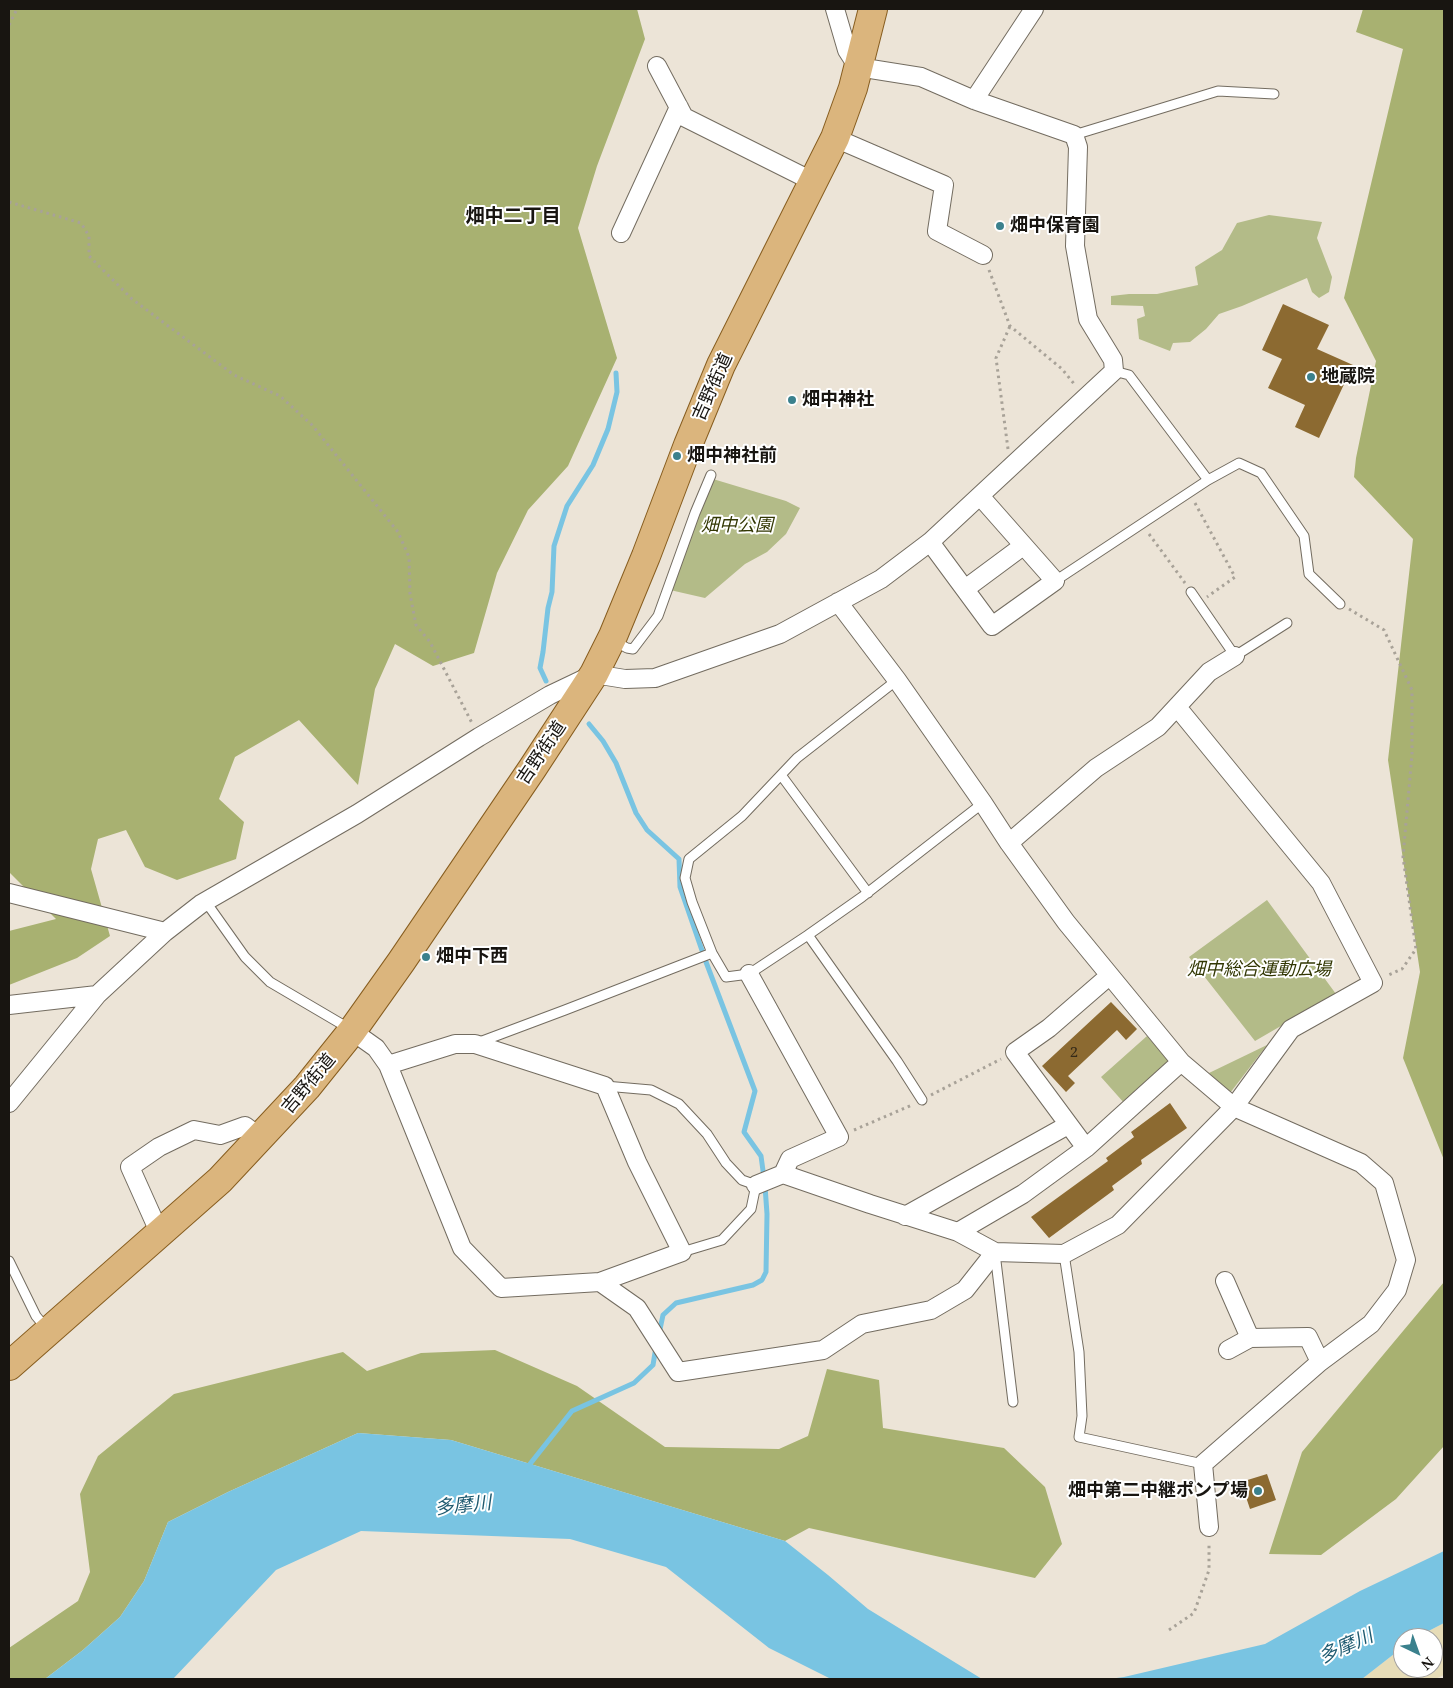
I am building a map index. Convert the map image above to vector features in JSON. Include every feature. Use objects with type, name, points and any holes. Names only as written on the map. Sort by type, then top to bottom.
[{"type":"main road","name":"吉野街道","points":[[9,1366],[220,1180],[307,1087],[352,1031],[532,769],[594,674],[612,640],[721,365],[835,138],[853,88],[873,9]]},
{"type":"street","points":[[9,1103],[97,995],[166,932],[206,902],[357,814],[479,737],[550,695],[594,674],[625,679],[655,678],[780,634],[881,579],[930,542],[1114,371],[1113,360],[1088,319],[1075,246],[1078,147],[1074,135],[974,100],[921,77],[858,67],[847,50],[835,9]]},
{"type":"street","points":[[974,100],[1034,9]]},
{"type":"street","points":[[658,66],[684,117],[814,182]]},
{"type":"street","points":[[622,233],[679,107]]},
{"type":"street","points":[[835,138],[944,185],[937,231],[983,255]]},
{"type":"street","points":[[930,542],[992,626],[1055,581],[980,496]]},
{"type":"street","points":[[965,590],[1024,546]]},
{"type":"street","points":[[838,602],[897,680],[984,803],[1009,843],[1066,922],[1181,1062],[1234,1106],[1361,1163],[1384,1183],[1406,1260],[1397,1290],[1371,1324],[1320,1362],[1203,1464],[1210,1527]]},
{"type":"street","points":[[1009,843],[1096,768],[1158,727],[1210,672],[1235,656]]},
{"type":"street","points":[[756,1184],[783,1174],[958,1232],[995,1252],[1064,1254],[1118,1225],[1234,1106],[1291,1029],[1373,983],[1321,883],[1177,707]]},
{"type":"street","points":[[9,893],[166,932]]},
{"type":"street","points":[[749,974],[839,1137],[790,1159],[783,1174]]},
{"type":"street","points":[[1086,1148],[1015,1052],[1049,1028],[1109,976]]},
{"type":"street","points":[[9,1006],[97,995]]},
{"type":"street","points":[[352,1031],[376,1048],[388,1065],[462,1248],[501,1288],[600,1282],[682,1252],[638,1162],[605,1086],[475,1044],[455,1044],[388,1065]]},
{"type":"street","points":[[958,1232],[1023,1194],[1086,1148],[1181,1062]]},
{"type":"street","points":[[905,1216],[1068,1125]]},
{"type":"street","points":[[160,1234],[130,1167],[159,1147],[194,1130],[220,1135],[245,1126],[261,1138]]},
{"type":"street","points":[[600,1282],[637,1308],[678,1372],[823,1350],[862,1324],[932,1310],[965,1290],[995,1252]]},
{"type":"street","points":[[1225,1281],[1250,1338]]},
{"type":"street","points":[[1228,1350],[1250,1338],[1308,1337],[1320,1362]]},
{"type":"lane","points":[[1074,135],[1218,91],[1274,94]]},
{"type":"lane","points":[[1114,371],[1129,376],[1208,480]]},
{"type":"lane","points":[[1055,581],[1208,480],[1239,463],[1261,473],[1304,536],[1309,574],[1340,604]]},
{"type":"lane","points":[[612,640],[633,649],[658,616],[695,513],[711,476]]},
{"type":"lane","points":[[1191,592],[1235,656],[1287,622]]},
{"type":"lane","points":[[897,680],[797,758],[742,816],[689,859],[685,878],[692,902],[712,952],[726,978],[749,974],[808,934],[868,893],[984,803]]},
{"type":"lane","points":[[781,775],[868,893]]},
{"type":"lane","points":[[206,902],[245,957],[270,982],[352,1031]]},
{"type":"lane","points":[[808,934],[922,1100]]},
{"type":"lane","points":[[475,1044],[712,952]]},
{"type":"lane","points":[[605,1086],[651,1090],[679,1104],[707,1134],[726,1163],[742,1180],[756,1184],[751,1209],[722,1240],[682,1252]]},
{"type":"lane","points":[[995,1252],[1013,1402]]},
{"type":"lane","points":[[1064,1254],[1079,1352],[1082,1416],[1080,1437],[1203,1464]]},
{"type":"lane","points":[[9,1261],[36,1316],[48,1332]]},
{"type":"path","points":[[9,25],[17,9]]},
{"type":"path","points":[[9,202],[81,223],[89,236],[89,256],[132,298],[234,375],[280,396],[312,425],[398,532],[409,558],[410,594],[416,625],[430,642],[479,737]]},
{"type":"path","points":[[983,255],[1010,326],[1062,369],[1085,398]]},
{"type":"path","points":[[1003,474],[1008,451],[996,358],[1010,326]]},
{"type":"path","points":[[1189,493],[1235,577],[1198,603]]},
{"type":"path","points":[[1141,524],[1191,592]]},
{"type":"path","points":[[1340,604],[1384,630],[1412,690],[1412,754],[1403,857],[1416,949],[1402,969],[1373,983]]},
{"type":"path","points":[[1169,1630],[1194,1613],[1209,1570],[1210,1527]]},
{"type":"green space","points":[[9,9],[637,9],[645,39],[597,166],[578,228],[617,358],[568,466],[528,510],[497,573],[474,653],[433,666],[395,644],[375,689],[358,785],[299,720],[235,757],[219,799],[244,822],[236,859],[177,880],[145,867],[126,830],[98,839],[91,869],[110,936],[77,958],[9,985],[9,931],[56,919],[9,872]]},
{"type":"green space","points":[[1363,9],[1444,9],[1444,1160],[1403,1058],[1420,972],[1388,760],[1413,539],[1354,477],[1356,458],[1376,361],[1344,298],[1403,49],[1356,32]]},
{"type":"green space","points":[[1269,215],[1322,222],[1317,238],[1332,277],[1329,292],[1319,298],[1312,292],[1307,278],[1219,314],[1206,329],[1190,342],[1173,343],[1170,351],[1139,339],[1137,319],[1145,316],[1143,306],[1111,305],[1111,296],[1157,294],[1198,285],[1195,267],[1222,250],[1237,223]]},
{"type":"green space","name":"畑中公園","points":[[713,479],[786,501],[800,508],[786,534],[767,552],[745,564],[705,598],[670,590]]},
{"type":"green space","name":"畑中総合運動広場","points":[[1267,900],[1336,994],[1255,1041],[1189,957]]},
{"type":"green space","points":[[1147,1036],[1171,1063],[1125,1104],[1101,1077]]},
{"type":"green space","points":[[1267,1045],[1230,1093],[1209,1073]]},
{"type":"green space","points":[[1444,1282],[1444,1446],[1396,1499],[1321,1555],[1269,1554],[1302,1452]]},
{"type":"green space","points":[[495,1350],[577,1386],[665,1447],[779,1449],[808,1436],[827,1369],[879,1380],[883,1428],[1004,1448],[1045,1487],[1062,1544],[1035,1578],[809,1528],[785,1541],[451,1440],[358,1433],[228,1492],[168,1522],[144,1581],[120,1617],[83,1650],[45,1679],[9,1679],[9,1648],[78,1601],[90,1572],[80,1494],[98,1456],[174,1394],[343,1352],[367,1371],[421,1353]]},
{"type":"sand","points":[[1444,1623],[1443,1675],[1443,1628],[1434,1628]]},
{"type":"sand","points":[[1393,1655],[1393,1678],[1437,1678],[1435,1679],[1362,1679]]},
{"type":"water","name":"多摩川","points":[[358,1433],[451,1440],[785,1541],[868,1609],[982,1679],[831,1679],[769,1648],[666,1567],[570,1539],[361,1531],[276,1570],[173,1679],[45,1679],[83,1650],[120,1617],[144,1581],[168,1522],[228,1492]]},
{"type":"water","name":"多摩川","points":[[1444,1551],[1444,1623],[1434,1628],[1393,1628],[1393,1655],[1362,1679],[1109,1679],[1265,1644],[1360,1591]]},
{"type":"building","name":"地蔵院","points":[[1283,304],[1329,325],[1317,349],[1353,365],[1319,438],[1295,427],[1305,405],[1268,388],[1282,359],[1262,350]]},
{"type":"building","points":[[1111,1002],[1137,1029],[1126,1040],[1117,1030],[1068,1076],[1075,1083],[1066,1092],[1042,1066]]},
{"type":"building","points":[[1170,1103],[1187,1128],[1141,1160],[1142,1164],[1112,1186],[1114,1190],[1049,1238],[1031,1217],[1108,1161],[1106,1158],[1134,1137],[1131,1132]]},
{"type":"building","name":"畑中第二中継ポンプ場","points":[[1267,1474],[1276,1500],[1250,1509],[1241,1482]]},
{"type":"waterway","points":[[546,681],[540,668],[552,592],[554,546],[567,506],[593,465],[608,429],[617,392],[616,373]]},
{"type":"waterway","points":[[589,724],[603,741],[616,763],[636,813],[647,830],[679,859],[680,887],[755,1091],[744,1132],[761,1156],[764,1178]]},
{"type":"waterway","points":[[659,1334],[663,1315],[676,1303],[753,1285],[762,1280],[766,1272],[767,1214],[765,1186]]},
{"type":"waterway","points":[[526,1469],[572,1411],[634,1383],[653,1365],[656,1347]]},
{"type":"place","name":"畑中保育園","points":[[1000,226]]},
{"type":"place","name":"地蔵院","points":[[1311,377]]},
{"type":"place","name":"畑中神社","points":[[792,400]]},
{"type":"place","name":"畑中神社前","points":[[677,456]]},
{"type":"place","name":"畑中下西","points":[[426,957]]},
{"type":"place","name":"畑中第二中継ポンプ場","points":[[1258,1491]]},
{"type":"district","name":"畑中二丁目","points":[[513,217]]}]
